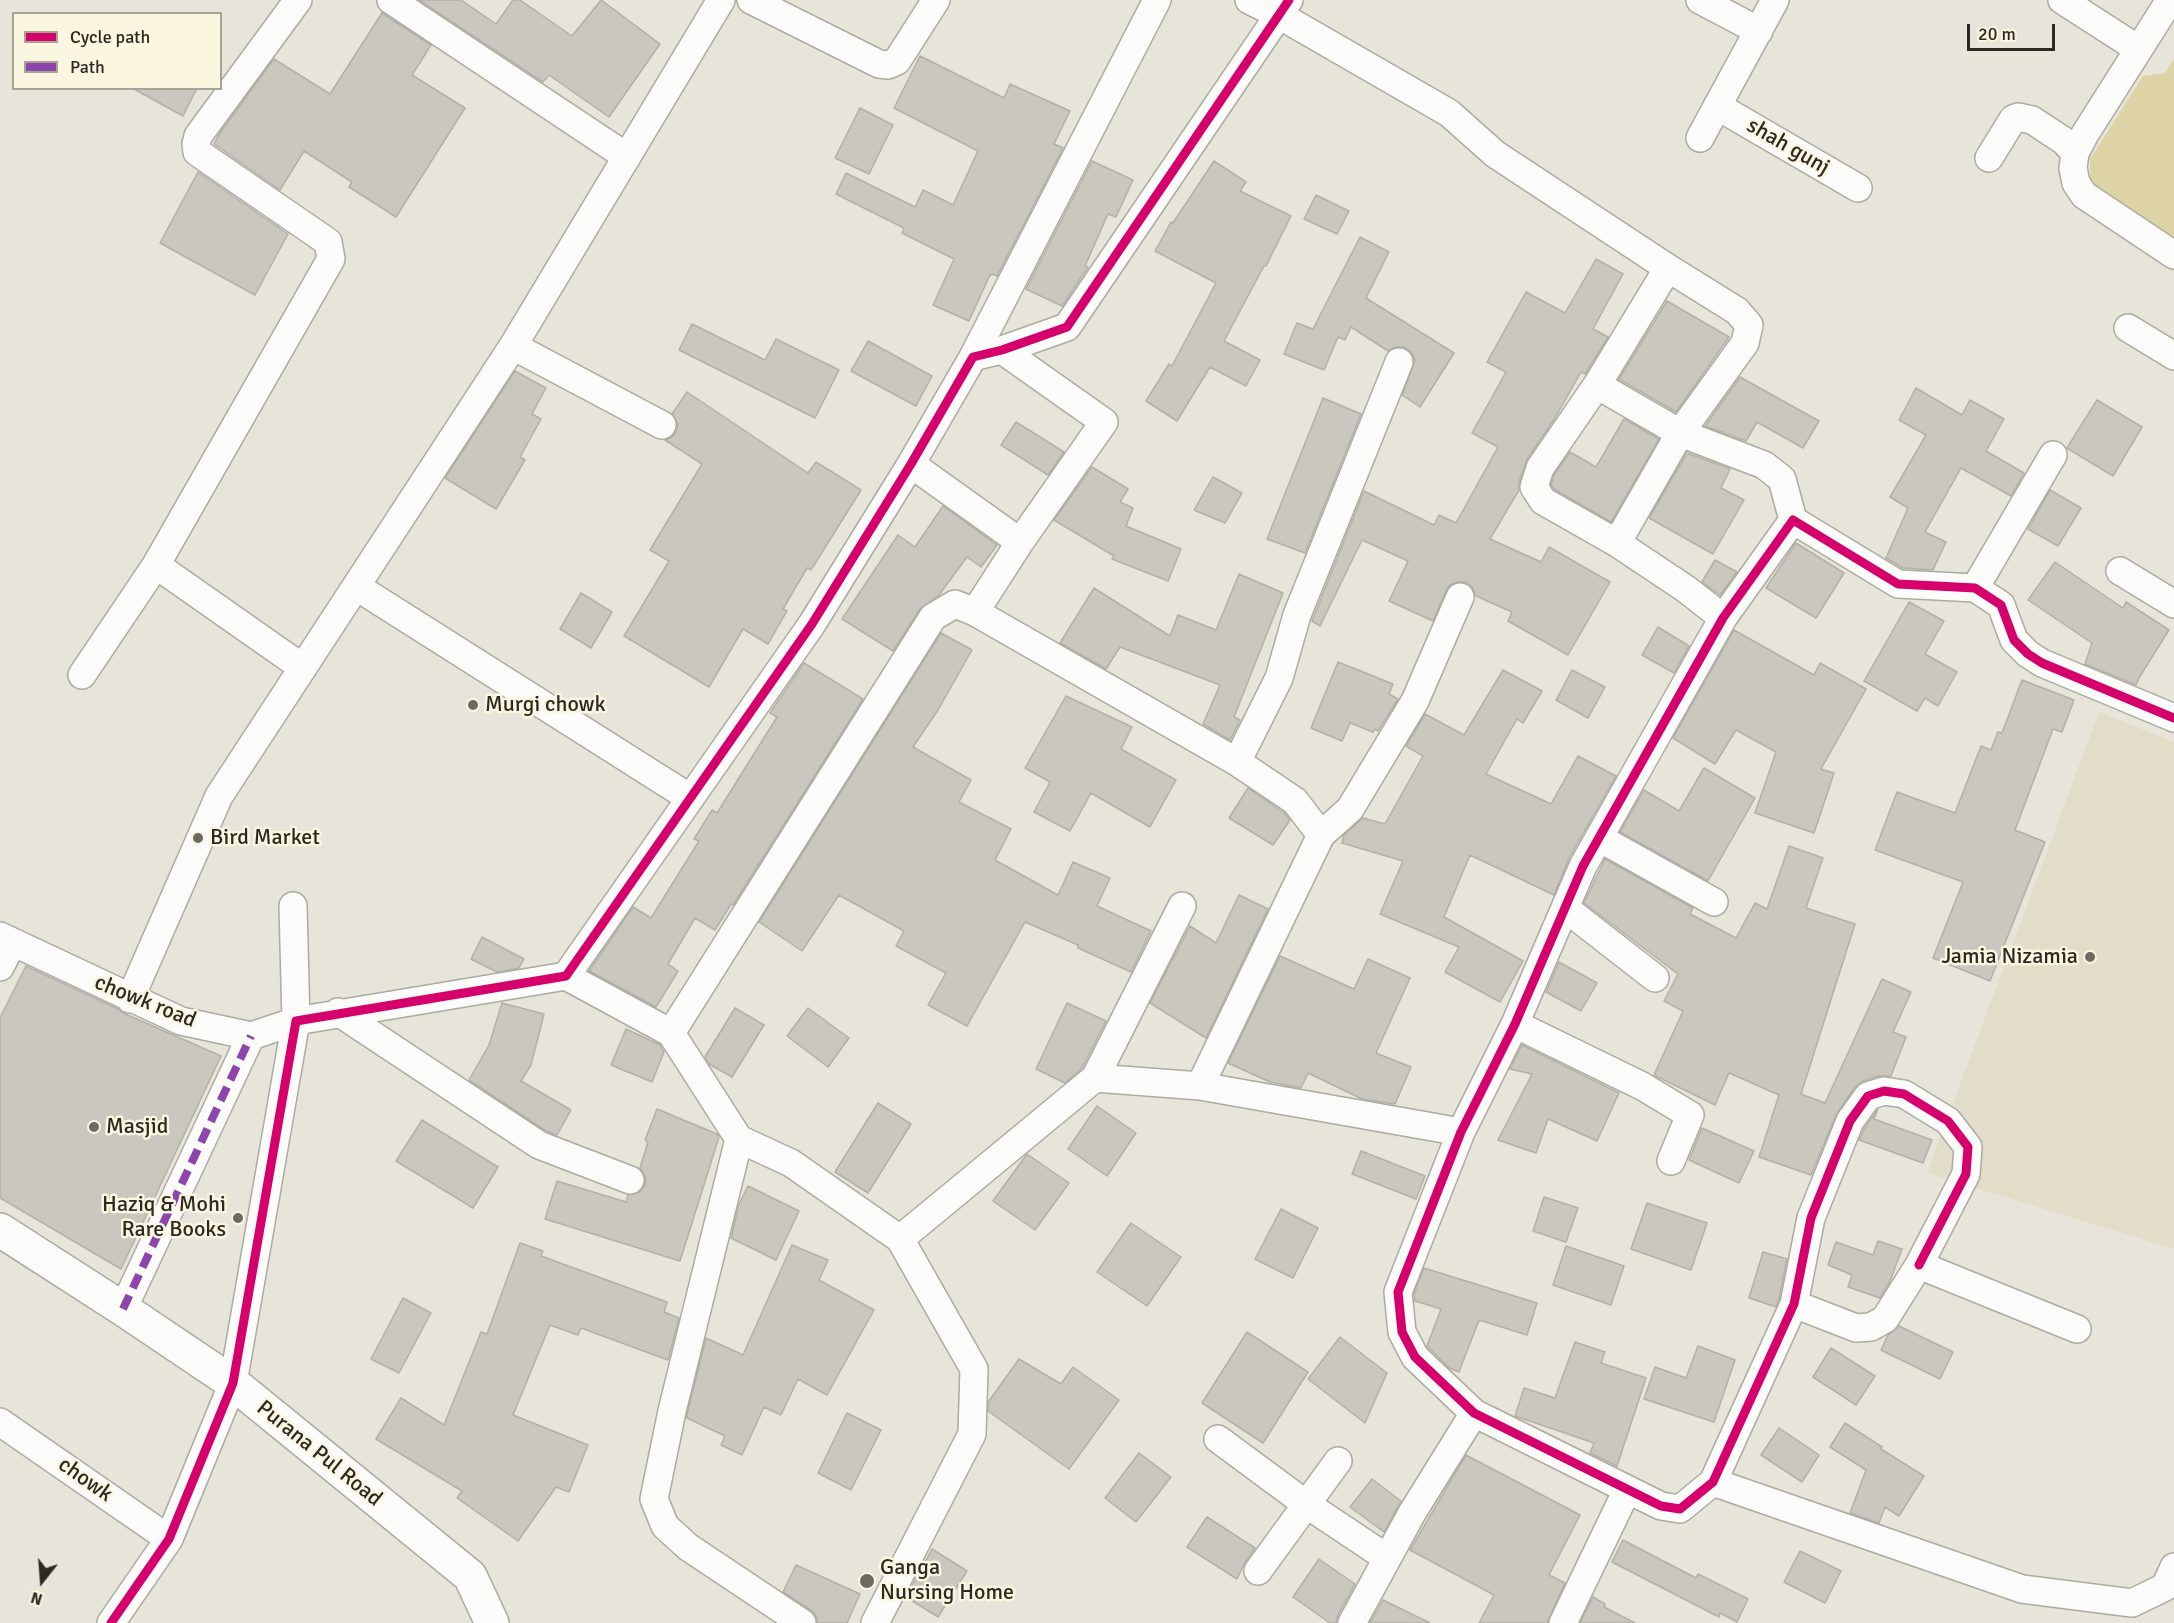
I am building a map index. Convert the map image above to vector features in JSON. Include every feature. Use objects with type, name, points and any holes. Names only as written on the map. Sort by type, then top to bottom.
[{"type":"main road","name":"Purana Pul Road","points":[[0,1230],[233,1383],[470,1576],[492,1623]]},
{"type":"street","points":[[82,675],[156,565],[331,259],[328,242],[197,152],[198,136],[298,0]]},
{"type":"street","points":[[391,0],[627,157]]},
{"type":"street","points":[[130,999],[219,795],[513,346],[721,0]]},
{"type":"street","points":[[751,0],[879,64],[888,65],[897,62],[936,0]]},
{"type":"street","points":[[566,976],[812,624],[910,464],[973,357],[1157,0]]},
{"type":"street","points":[[1249,0],[1284,7],[1449,113],[1495,154],[1737,311],[1749,325],[1745,343],[1680,433],[1617,543]]},
{"type":"street","points":[[1700,0],[1759,31]]},
{"type":"street","points":[[1700,138],[1775,0]]},
{"type":"street","points":[[2062,0],[2138,49]]},
{"type":"street","points":[[2170,0],[2075,153],[2073,168],[2076,183],[2084,195],[2174,255]]},
{"type":"street","points":[[973,357],[1002,350],[1067,327],[1284,7]]},
{"type":"street","name":"shah gunj","points":[[1718,106],[1858,188]]},
{"type":"street","points":[[1989,158],[2013,119],[2018,117],[2032,120],[2064,141],[2075,153]]},
{"type":"street","points":[[1668,268],[1597,385],[1540,468],[1534,487],[1543,501],[1617,543],[1723,618]]},
{"type":"street","points":[[2128,328],[2174,356]]},
{"type":"street","points":[[513,346],[662,425]]},
{"type":"street","points":[[975,612],[1020,542],[1104,422],[1002,350]]},
{"type":"street","points":[[1237,762],[1279,678],[1297,615],[1399,362]]},
{"type":"street","points":[[1597,385],[1680,433],[1764,465],[1782,479],[1793,520],[1898,584],[1975,588],[2001,605],[2014,640],[2028,654],[2042,663],[2174,718]]},
{"type":"street","points":[[1975,588],[2053,455]]},
{"type":"street","points":[[910,464],[1020,542]]},
{"type":"street","points":[[1793,520],[1723,618],[1601,839],[1583,866],[1515,1023],[1461,1132],[1398,1292],[1402,1332],[1416,1357],[1474,1413],[1661,1506],[1680,1509],[1713,1482],[1794,1304],[1811,1218],[1850,1121],[1869,1096],[1884,1091],[1904,1094],[1948,1121],[1968,1147],[1966,1174],[1919,1265],[1885,1319],[1871,1327],[1856,1328],[1794,1304]]},
{"type":"street","points":[[156,565],[303,668]]},
{"type":"street","points":[[2120,572],[2174,604]]},
{"type":"street","points":[[357,587],[690,798]]},
{"type":"street","points":[[1200,1086],[1321,836],[1350,809],[1415,701],[1460,597]]},
{"type":"street","points":[[672,1033],[933,617],[956,603],[1237,762],[1295,801],[1321,836]]},
{"type":"street","points":[[1601,839],[1714,902]]},
{"type":"street","points":[[114,1622],[169,1539],[233,1383],[296,1021],[293,906]]},
{"type":"street","points":[[900,1239],[1095,1078],[1182,906]]},
{"type":"street","points":[[1565,908],[1655,978]]},
{"type":"street","points":[[0,967],[7,939]]},
{"type":"street","name":"chowk road","points":[[7,939],[130,999],[181,1021],[251,1036]]},
{"type":"street","points":[[123,1309],[251,1036],[296,1021],[338,1012],[566,976],[672,1033],[739,1139],[791,1163],[900,1239],[974,1369],[972,1434],[875,1623]]},
{"type":"street","points":[[338,1012],[539,1145],[630,1180]]},
{"type":"street","points":[[1515,1023],[1642,1086],[1689,1115],[1671,1161]]},
{"type":"street","points":[[1095,1078],[1200,1086],[1461,1132]]},
{"type":"street","points":[[739,1139],[672,1411],[654,1499],[665,1526],[688,1546],[802,1623]]},
{"type":"street","points":[[1919,1265],[2077,1329]]},
{"type":"street","points":[[1352,1623],[1412,1513],[1474,1413]]},
{"type":"street","name":"chowk","points":[[0,1422],[169,1539]]},
{"type":"street","points":[[1218,1439],[1306,1504],[1387,1558]]},
{"type":"street","points":[[1258,1571],[1338,1461]]},
{"type":"street","points":[[1713,1482],[2022,1589],[2132,1603],[2165,1587],[2174,1567]]},
{"type":"street","points":[[1563,1623],[1627,1490]]},
{"type":"shaded area","points":[[2174,59],[2174,246],[2106,200],[2090,180],[2090,159],[2143,76],[2165,73]]},
{"type":"shaded area","name":"Jamia Nizamia","points":[[2099,712],[2174,742],[2174,1249],[1927,1173]]},
{"type":"building","points":[[419,0],[461,0],[496,24],[513,0],[520,0],[572,36],[601,0],[660,44],[609,117],[549,75],[543,82]]},
{"type":"building","points":[[382,13],[431,45],[412,75],[465,108],[396,217],[349,187],[352,182],[304,151],[280,190],[214,144],[274,59],[330,94]]},
{"type":"building","points":[[920,56],[1004,98],[1010,84],[1070,111],[1054,144],[1063,148],[997,276],[992,274],[989,277],[969,321],[933,305],[954,259],[902,233],[904,228],[836,194],[846,173],[915,207],[923,190],[953,205],[978,151],[894,108]]},
{"type":"building","points":[[136,90],[196,90],[183,116]]},
{"type":"building","points":[[860,108],[893,125],[869,174],[835,158]]},
{"type":"building","points":[[1092,161],[1133,180],[1116,217],[1108,214],[1085,266],[1088,267],[1062,306],[1026,289]]},
{"type":"building","points":[[1214,161],[1246,182],[1240,191],[1291,216],[1224,341],[1260,360],[1246,386],[1210,367],[1177,421],[1146,401],[1169,364],[1172,366],[1216,283],[1155,251],[1171,222],[1173,223]]},
{"type":"building","points":[[198,172],[288,234],[255,295],[160,243]]},
{"type":"building","points":[[1316,195],[1349,211],[1337,234],[1304,219]]},
{"type":"building","points":[[1360,237],[1389,252],[1366,298],[1454,353],[1420,407],[1402,395],[1415,360],[1411,352],[1404,347],[1396,347],[1388,351],[1351,327],[1345,340],[1338,337],[1324,370],[1284,354],[1297,323],[1313,329]]},
{"type":"building","points":[[1596,259],[1623,274],[1593,329],[1608,337],[1585,374],[1581,372],[1555,418],[1527,459],[1519,482],[1519,490],[1490,539],[1541,562],[1549,547],[1610,582],[1568,655],[1508,621],[1512,612],[1476,596],[1472,587],[1466,582],[1450,585],[1433,621],[1389,601],[1408,561],[1362,540],[1320,626],[1312,621],[1364,491],[1434,525],[1439,515],[1456,523],[1498,447],[1472,433],[1506,372],[1487,362],[1526,292],[1565,313]]},
{"type":"building","points":[[1667,301],[1729,337],[1676,412],[1619,379]]},
{"type":"building","points":[[692,324],[765,360],[776,339],[839,370],[815,418],[679,350]]},
{"type":"building","points":[[868,341],[932,376],[916,406],[851,371]]},
{"type":"building","points":[[515,371],[546,388],[532,414],[541,419],[520,457],[525,460],[496,509],[445,478]]},
{"type":"building","points":[[1740,377],[1819,421],[1803,448],[1757,422],[1746,441],[1705,426]]},
{"type":"building","points":[[1916,388],[1962,415],[1970,400],[2004,419],[1986,451],[2024,473],[2011,496],[1961,468],[1925,532],[1946,542],[1933,570],[1903,568],[1886,558],[1908,508],[1890,497],[1926,435],[1899,420]]},
{"type":"building","points":[[687,392],[808,473],[816,462],[861,490],[811,570],[807,568],[783,609],[787,611],[768,644],[743,629],[709,687],[624,636],[669,561],[650,550],[702,464],[665,440],[671,438],[676,432],[678,424],[672,414]]},
{"type":"building","points":[[1323,398],[1361,414],[1305,553],[1267,539]]},
{"type":"building","points":[[2097,400],[2142,427],[2113,476],[2067,448]]},
{"type":"building","points":[[1624,419],[1659,439],[1611,522],[1554,489],[1551,485],[1554,475],[1570,452],[1596,467]]},
{"type":"building","points":[[1016,422],[1064,452],[1048,475],[1001,445]]},
{"type":"building","points":[[1687,453],[1730,469],[1721,488],[1744,500],[1713,554],[1649,518]]},
{"type":"building","points":[[1092,467],[1128,489],[1120,502],[1133,508],[1126,526],[1181,549],[1168,581],[1112,559],[1114,556],[1054,520]]},
{"type":"building","points":[[1213,477],[1242,493],[1225,523],[1194,510]]},
{"type":"building","points":[[2050,490],[2081,508],[2058,546],[2028,529]]},
{"type":"building","points":[[943,506],[997,545],[981,567],[967,557],[939,595],[920,609],[893,651],[842,619],[898,535],[915,547]]},
{"type":"building","points":[[1796,543],[1844,573],[1816,618],[1766,588]]},
{"type":"building","points":[[1715,560],[1737,572],[1720,595],[1702,582]]},
{"type":"building","points":[[2055,562],[2123,608],[2126,602],[2169,630],[2136,685],[2085,664],[2092,643],[2028,600]]},
{"type":"building","points":[[1239,574],[1283,593],[1234,717],[1240,720],[1230,740],[1203,724],[1220,685],[1120,647],[1106,669],[1060,643],[1094,588],[1170,636],[1178,615],[1216,630]]},
{"type":"building","points":[[581,593],[612,612],[591,648],[560,629]]},
{"type":"building","points":[[1909,602],[1944,621],[1925,654],[1957,672],[1938,706],[1925,698],[1917,711],[1864,681]]},
{"type":"building","points":[[1658,627],[1689,646],[1674,673],[1642,655]]},
{"type":"building","points":[[1734,630],[1814,675],[1820,663],[1866,689],[1821,769],[1834,773],[1814,833],[1755,813],[1776,752],[1736,730],[1715,764],[1673,738]]},
{"type":"building","points":[[941,633],[972,650],[938,710],[913,747],[971,780],[959,802],[1011,829],[995,860],[1058,895],[1073,862],[1110,878],[1097,906],[1151,931],[1131,972],[1078,948],[1078,945],[1025,922],[967,1026],[928,1005],[946,973],[896,946],[904,931],[839,895],[802,951],[759,922]]},
{"type":"building","points":[[1338,662],[1393,684],[1389,694],[1398,699],[1378,731],[1375,729],[1373,732],[1350,723],[1342,741],[1311,728]]},
{"type":"building","points":[[804,663],[863,699],[733,905],[731,904],[715,930],[695,918],[668,964],[678,971],[656,1007],[589,971],[633,907],[651,918],[699,841],[694,839],[712,810],[717,813],[777,717],[770,713]]},
{"type":"building","points":[[1503,670],[1542,691],[1523,723],[1517,719],[1486,774],[1551,804],[1578,756],[1616,776],[1569,858],[1554,895],[1470,855],[1444,917],[1523,961],[1500,1002],[1445,972],[1459,947],[1380,914],[1403,861],[1342,843],[1344,835],[1363,818],[1385,824],[1423,756],[1406,746],[1425,714],[1464,735]]},
{"type":"building","points":[[1572,670],[1605,687],[1588,718],[1556,700]]},
{"type":"building","points":[[2022,680],[2074,700],[2062,732],[2053,729],[2015,830],[2045,842],[1990,981],[1933,958],[1963,882],[1875,850],[1897,792],[1955,813],[1981,746],[1991,750],[1998,732],[2002,733]]},
{"type":"building","points":[[1066,696],[1132,727],[1121,749],[1176,780],[1150,827],[1091,793],[1070,831],[1034,812],[1050,782],[1025,768]]},
{"type":"building","points":[[1704,768],[1755,798],[1708,881],[1620,832],[1644,790],[1679,811]]},
{"type":"building","points":[[1248,788],[1284,813],[1290,820],[1273,845],[1229,818]]},
{"type":"building","points":[[1789,846],[1823,858],[1806,908],[1855,924],[1801,1094],[1825,1103],[1882,979],[1911,992],[1893,1032],[1906,1037],[1891,1076],[1879,1076],[1863,1081],[1855,1087],[1836,1115],[1811,1175],[1759,1157],[1779,1095],[1729,1073],[1715,1105],[1654,1075],[1683,1011],[1664,1001],[1678,974],[1584,903],[1605,859],[1693,908],[1690,914],[1736,938],[1755,903],[1767,909]]},
{"type":"building","points":[[1239,895],[1268,909],[1206,1038],[1150,1003],[1190,926],[1216,943]]},
{"type":"building","points":[[482,937],[524,959],[519,968],[497,972],[471,959]]},
{"type":"building","points":[[1280,956],[1354,989],[1368,959],[1410,978],[1376,1053],[1411,1067],[1395,1104],[1362,1099],[1308,1073],[1301,1088],[1270,1082],[1228,1063]]},
{"type":"building","points":[[1559,962],[1597,983],[1581,1011],[1546,992]]},
{"type":"building","name":"Masjid","points":[[26,966],[123,1013],[221,1056],[121,1269],[0,1198],[0,1018]]},
{"type":"building","points":[[502,1003],[544,1014],[531,1065],[521,1081],[571,1110],[557,1135],[546,1131],[469,1080],[489,1045]]},
{"type":"building","points":[[1067,1003],[1106,1021],[1082,1068],[1065,1083],[1036,1069]]},
{"type":"building","points":[[735,1008],[764,1025],[732,1077],[709,1064],[705,1057]]},
{"type":"building","points":[[808,1008],[849,1038],[828,1067],[787,1036]]},
{"type":"building","points":[[626,1029],[660,1045],[664,1052],[652,1082],[611,1065]]},
{"type":"building","points":[[1522,1045],[1619,1093],[1597,1141],[1548,1119],[1536,1153],[1498,1140],[1532,1074],[1510,1069]]},
{"type":"building","points":[[878,1103],[911,1124],[868,1193],[835,1172]]},
{"type":"building","points":[[1097,1106],[1136,1133],[1107,1176],[1068,1149]]},
{"type":"building","points":[[657,1109],[717,1134],[719,1137],[680,1261],[545,1219],[557,1181],[626,1202],[628,1195],[640,1192],[645,1185],[646,1178],[640,1168],[648,1142],[645,1140]]},
{"type":"building","points":[[1878,1109],[1874,1119],[1932,1140],[1923,1163],[1859,1140]]},
{"type":"building","points":[[422,1120],[498,1167],[473,1208],[396,1161]]},
{"type":"building","points":[[1702,1128],[1754,1151],[1739,1183],[1689,1160]]},
{"type":"building","points":[[1361,1151],[1425,1176],[1416,1199],[1352,1174]]},
{"type":"building","points":[[1027,1154],[1069,1183],[1035,1230],[993,1201]]},
{"type":"building","points":[[748,1186],[799,1211],[776,1260],[731,1238],[739,1204]]},
{"type":"building","points":[[1544,1197],[1578,1208],[1566,1242],[1533,1231]]},
{"type":"building","points":[[1647,1203],[1707,1223],[1691,1270],[1631,1249]]},
{"type":"building","points":[[1281,1209],[1318,1228],[1293,1278],[1255,1259]]},
{"type":"building","points":[[1131,1223],[1181,1257],[1147,1306],[1097,1272]]},
{"type":"building","points":[[1878,1241],[1902,1249],[1890,1281],[1880,1298],[1848,1287],[1852,1275],[1828,1265],[1836,1242],[1873,1255]]},
{"type":"building","points":[[520,1243],[543,1251],[541,1256],[667,1302],[664,1312],[679,1318],[668,1360],[581,1328],[578,1335],[550,1325],[513,1415],[588,1445],[569,1492],[556,1487],[518,1541],[457,1498],[462,1491],[376,1439],[401,1398],[444,1425],[481,1332],[487,1334]]},
{"type":"building","points":[[792,1245],[828,1260],[819,1280],[874,1310],[827,1395],[798,1379],[781,1415],[764,1407],[742,1455],[721,1445],[725,1436],[687,1418],[687,1414],[706,1338],[743,1355]]},
{"type":"building","points":[[1566,1246],[1624,1266],[1611,1305],[1553,1285]]},
{"type":"building","points":[[1763,1252],[1787,1259],[1776,1307],[1749,1298]]},
{"type":"building","points":[[1424,1268],[1537,1303],[1527,1335],[1479,1320],[1459,1372],[1449,1368],[1427,1346],[1441,1309],[1415,1301],[1414,1294]]},
{"type":"building","points":[[403,1298],[431,1313],[399,1373],[371,1359]]},
{"type":"building","points":[[1899,1326],[1953,1352],[1940,1379],[1881,1350],[1888,1335]]},
{"type":"building","points":[[1247,1332],[1308,1372],[1263,1443],[1202,1403]]},
{"type":"building","points":[[1340,1337],[1387,1373],[1365,1423],[1308,1379]]},
{"type":"building","points":[[1575,1342],[1605,1352],[1601,1363],[1646,1378],[1617,1466],[1590,1453],[1594,1443],[1515,1416],[1524,1388],[1555,1398]]},
{"type":"building","points":[[1698,1346],[1735,1360],[1714,1422],[1644,1399],[1655,1367],[1686,1378]]},
{"type":"building","points":[[1831,1348],[1875,1376],[1856,1405],[1813,1377]]},
{"type":"building","points":[[1019,1359],[1061,1384],[1073,1367],[1119,1400],[1069,1469],[988,1411],[989,1401]]},
{"type":"building","points":[[847,1413],[881,1430],[851,1490],[818,1473]]},
{"type":"building","points":[[1845,1423],[1924,1476],[1899,1516],[1885,1507],[1879,1523],[1850,1513],[1866,1470],[1830,1447]]},
{"type":"building","points":[[1779,1428],[1819,1455],[1802,1482],[1761,1455]]},
{"type":"building","points":[[1139,1453],[1171,1477],[1136,1522],[1105,1498]]},
{"type":"building","points":[[1466,1455],[1580,1515],[1549,1575],[1565,1583],[1547,1623],[1479,1623],[1494,1595],[1410,1550]]},
{"type":"building","points":[[1372,1479],[1401,1501],[1384,1532],[1350,1507]]},
{"type":"building","points":[[1207,1517],[1255,1548],[1237,1579],[1187,1547]]},
{"type":"building","points":[[1623,1540],[1696,1578],[1698,1574],[1748,1599],[1737,1622],[1720,1613],[1719,1617],[1612,1562]]},
{"type":"building","points":[[932,1549],[967,1571],[938,1617],[906,1597]]},
{"type":"building","points":[[1800,1551],[1841,1571],[1825,1603],[1784,1582]]},
{"type":"building","points":[[1319,1559],[1355,1584],[1336,1623],[1330,1623],[1293,1597]]},
{"type":"building","points":[[796,1565],[860,1594],[847,1623],[818,1623],[811,1610],[783,1592]]},
{"type":"building","points":[[1593,1597],[1605,1604],[1604,1607],[1635,1623],[1580,1623]]},
{"type":"building","points":[[1383,1600],[1430,1623],[1370,1623]]},
{"type":"marked path","points":[[123,1309],[251,1036]]},
{"type":"cycle path","points":[[111,1623],[169,1539],[233,1383],[296,1021],[566,976],[812,624],[911,464],[973,357],[1002,350],[1067,327],[1289,0]]},
{"type":"cycle path","points":[[1919,1265],[1966,1174],[1968,1147],[1948,1121],[1904,1094],[1884,1091],[1868,1096],[1850,1121],[1811,1218],[1794,1304],[1713,1482],[1680,1509],[1661,1506],[1474,1413],[1415,1357],[1402,1332],[1398,1292],[1461,1132],[1515,1024],[1583,866],[1723,618],[1793,520],[1898,584],[1975,588],[2001,605],[2014,640],[2028,654],[2042,663],[2174,718]]},
{"type":"place","name":"Murgi chowk","points":[[473,705]]},
{"type":"place","name":"Bird Market","points":[[198,838]]},
{"type":"place","name":"Jamia Nizamia","points":[[2090,957]]},
{"type":"place","name":"Masjid","points":[[94,1127]]},
{"type":"place","name":"Haziq & Mohi Rare Books","points":[[238,1218]]},
{"type":"place","name":"Ganga Nursing Home","points":[[867,1581]]}]
